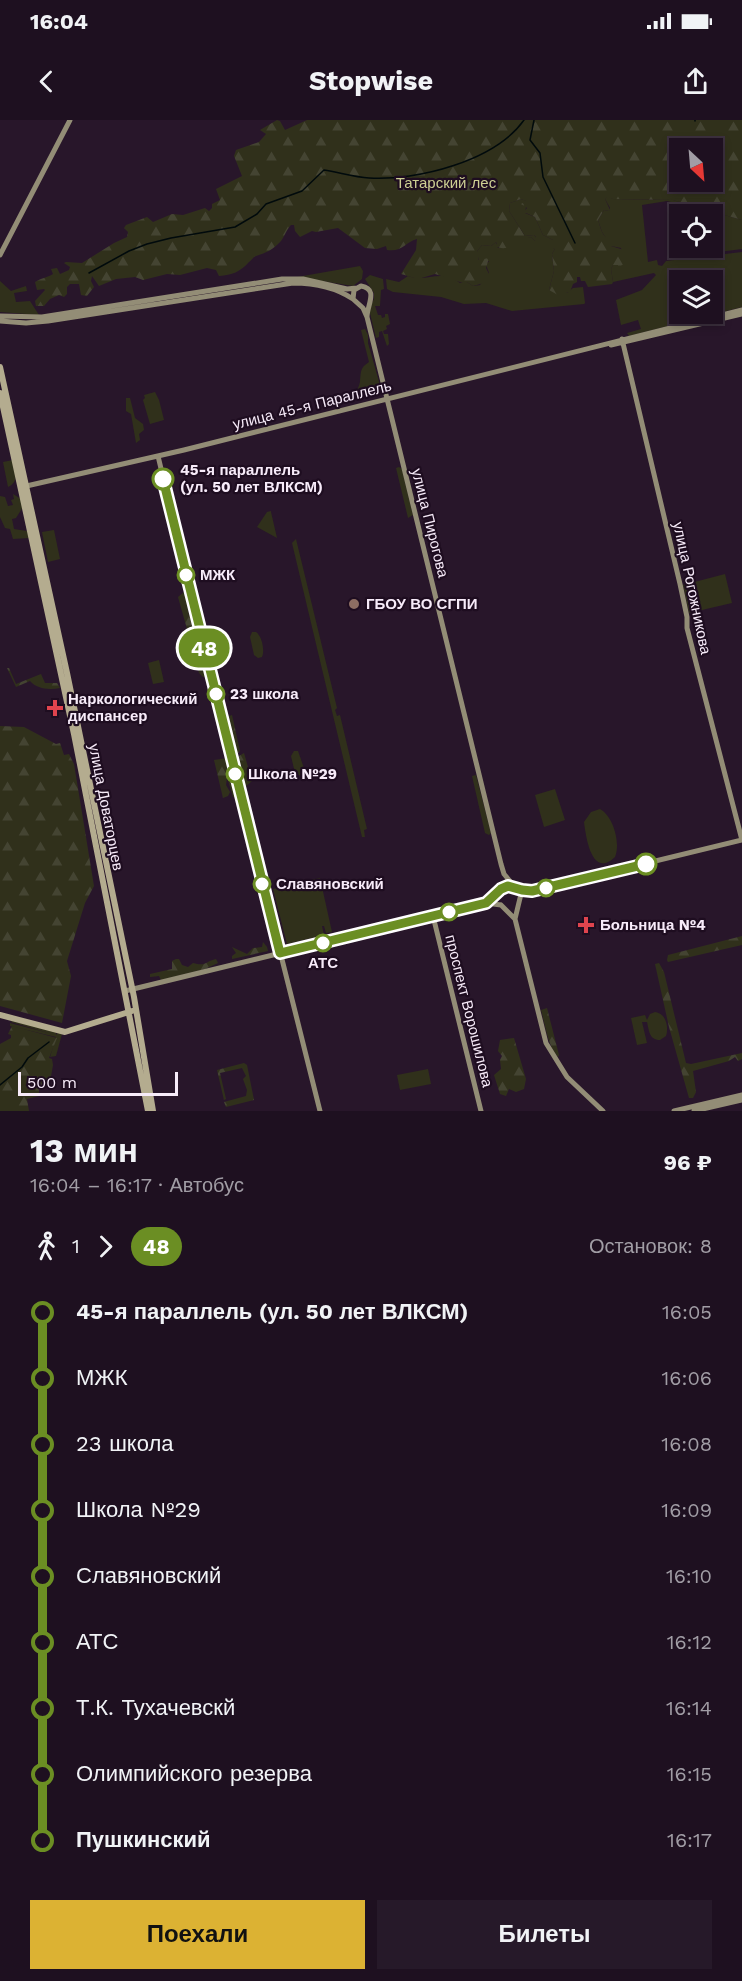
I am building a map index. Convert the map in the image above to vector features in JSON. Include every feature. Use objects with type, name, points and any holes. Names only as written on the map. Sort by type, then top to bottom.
[{"type":"main road","points":[[0,255],[70,120]]},
{"type":"main road","name":"улица Пирогова","points":[[0,321],[26,323],[282,279],[303,279],[347,289],[357,288]]},
{"type":"main road","name":"улица Пирогова","points":[[0,316],[48,319],[293,283],[339,290],[353,299],[367,317]]},
{"type":"main road","points":[[353,299],[353,292],[357,288],[363,286],[368,288],[371,293],[370,301],[365,305],[359,305]]},
{"type":"main road","name":"улица Пирогова","points":[[370,301],[367,317],[504,874],[500,890]]},
{"type":"main road","name":"улица 45-я Параллель","points":[[23,487],[158,456],[742,312]]},
{"type":"main road","name":"улица Рогожникова","points":[[623,341],[680,584],[687,628],[742,840]]},
{"type":"main road","name":"улица Доваторцев","points":[[0,368],[128,990],[148,1111]]},
{"type":"main road","name":"улица Доваторцев","points":[[0,393],[69,684],[129,978],[128,990]]},
{"type":"main road","points":[[158,456],[320,1111]]},
{"type":"main road","points":[[486,903],[508,886],[532,891],[742,840]]},
{"type":"main road","name":"улица Пирогова","points":[[504,874],[516,887]]},
{"type":"main road","points":[[514,919],[521,894],[516,887]]},
{"type":"main road","points":[[500,890],[498,900],[514,919],[549,1050],[567,1077],[603,1110]]},
{"type":"main road","points":[[130,1010],[128,990],[486,903],[515,907],[532,891]]},
{"type":"main road","name":"проспект Ворошилова","points":[[433,916],[481,1111]]},
{"type":"main road","points":[[129,978],[134,983],[146,986]]},
{"type":"main road","points":[[0,1014],[64,1032],[130,1010],[138,992],[146,986]]},
{"type":"main road","name":"улица Доваторцев","points":[[130,1010],[153,1111]]},
{"type":"main road","points":[[674,1111],[742,1095]]},
{"type":"main road","points":[[694,1111],[742,1100]]},
{"type":"green space","name":"Татарский лес","points":[[277,120],[285,130],[307,120],[742,120],[742,220],[723,214],[723,204],[687,204],[673,200],[607,197],[605,199],[610,210],[604,210],[598,220],[604,235],[612,240],[611,246],[624,250],[625,263],[618,268],[618,265],[613,265],[612,284],[588,287],[585,281],[577,277],[577,282],[573,284],[570,292],[558,295],[549,290],[554,271],[552,254],[555,249],[550,245],[553,240],[543,235],[535,217],[526,213],[522,214],[527,208],[521,204],[526,201],[521,199],[510,203],[509,211],[525,236],[534,235],[538,240],[535,241],[531,237],[521,240],[517,236],[517,243],[509,247],[495,246],[496,242],[491,246],[482,245],[477,251],[480,254],[478,260],[489,258],[486,268],[490,276],[484,283],[473,286],[467,282],[466,284],[435,274],[418,279],[401,274],[416,250],[417,239],[397,250],[387,250],[386,246],[377,249],[365,248],[338,228],[312,231],[300,237],[294,225],[291,225],[276,246],[255,257],[232,274],[219,276],[216,270],[207,268],[180,275],[167,274],[143,280],[135,277],[116,279],[99,286],[92,276],[91,281],[94,287],[87,296],[81,295],[79,284],[70,284],[64,297],[59,295],[50,299],[44,306],[36,306],[35,301],[45,290],[37,290],[35,282],[53,274],[51,269],[57,268],[60,274],[69,270],[70,267],[64,263],[82,263],[127,237],[128,232],[124,228],[126,225],[147,217],[153,222],[172,214],[183,215],[205,208],[209,211],[212,204],[220,200],[216,189],[242,176],[234,156],[236,150],[259,142],[266,134],[260,130]]},
{"type":"green space","points":[[607,196],[613,199],[673,200],[687,204],[667,201],[642,205],[648,262],[657,260],[658,265],[662,266],[666,261],[723,258],[723,254],[742,252],[742,307],[723,312],[723,270],[669,270],[669,324],[676,324],[629,336],[627,333],[641,329],[638,320],[621,325],[616,300],[642,290],[656,275],[654,273],[613,282],[611,269],[613,265],[618,265],[623,261],[621,248],[611,246],[598,220],[604,210],[609,211],[610,208],[605,199]]},
{"type":"green space","points":[[521,199],[527,201],[525,213],[535,217],[543,235],[553,240],[554,271],[549,290],[567,293],[573,288],[583,287],[584,304],[512,311],[486,303],[464,304],[441,297],[393,292],[387,289],[386,279],[399,282],[408,276],[422,278],[440,276],[460,283],[467,282],[473,286],[480,285],[489,273],[486,265],[489,261],[478,261],[477,251],[482,245],[491,246],[496,242],[498,248],[517,236],[531,237],[535,241],[534,235],[525,236],[509,211],[510,203]]},
{"type":"green space","points":[[723,214],[742,220],[742,249],[723,251]]},
{"type":"green space","points":[[360,266],[363,271],[362,279],[353,286],[297,277]]},
{"type":"green space","points":[[370,275],[383,279],[384,289],[381,290],[380,306],[375,306],[378,315],[382,318],[388,314],[390,324],[383,331],[384,334],[388,334],[389,344],[387,346],[382,331],[376,338],[369,309],[374,293],[365,279]]},
{"type":"green space","points":[[0,281],[11,291],[26,286],[27,291],[14,293],[16,302],[30,301],[39,315],[0,312]]},
{"type":"green space","points":[[365,329],[382,392],[356,400],[354,396],[362,370],[369,362],[361,330]]},
{"type":"green space","points":[[155,392],[164,420],[150,424],[143,400],[144,395]]},
{"type":"green space","points":[[126,398],[130,398],[135,418],[143,424],[144,430],[139,434],[140,440],[136,443],[131,414],[126,411]]},
{"type":"green space","points":[[13,460],[15,479],[8,487],[3,462]]},
{"type":"green space","points":[[396,468],[402,469],[413,515],[408,518]]},
{"type":"green space","points":[[13,494],[21,499],[23,507],[16,518],[12,519],[14,529],[27,531],[29,538],[13,539],[10,529],[5,528],[0,517],[0,496],[5,497],[8,506],[13,505],[11,500],[14,499]]},
{"type":"green space","points":[[271,511],[277,538],[257,527],[267,512]]},
{"type":"green space","points":[[54,530],[60,559],[48,562],[42,532]]},
{"type":"green space","points":[[296,539],[337,708],[335,710],[337,716],[340,715],[367,829],[364,830],[365,837],[362,837],[292,543]]},
{"type":"green space","points":[[725,574],[732,603],[689,613],[683,585]]},
{"type":"green space","points":[[184,592],[189,616],[192,617],[194,625],[189,636],[178,597]]},
{"type":"green space","points":[[252,632],[256,632],[261,640],[262,657],[258,658],[254,655],[250,637]]},
{"type":"green space","points":[[198,638],[208,674],[203,677],[199,673],[190,641]]},
{"type":"green space","points":[[159,660],[164,682],[153,684],[148,663]]},
{"type":"green space","points":[[7,668],[16,684],[41,674],[45,683],[57,683],[60,688],[44,688],[30,681],[16,687]]},
{"type":"green space","points":[[232,715],[240,751],[235,756],[228,737],[231,735],[227,732],[224,718]]},
{"type":"green space","points":[[0,726],[24,727],[56,744],[60,743],[64,755],[69,754],[74,764],[94,886],[85,903],[67,961],[71,976],[62,1023],[0,1006]]},
{"type":"green space","points":[[294,751],[298,751],[305,771],[301,776],[295,773],[291,756]]},
{"type":"green space","points":[[244,753],[252,781],[245,787],[234,759]]},
{"type":"green space","points":[[228,758],[231,761],[227,764],[232,767],[231,778],[234,779],[232,783],[236,787],[234,791],[238,797],[233,797],[227,777],[226,785],[230,792],[223,798],[214,760]]},
{"type":"green space","points":[[476,775],[491,833],[489,835],[485,833],[472,776]]},
{"type":"green space","points":[[555,789],[565,820],[544,827],[535,795]]},
{"type":"green space","points":[[600,809],[609,817],[615,830],[617,845],[615,857],[601,863],[592,854],[584,822],[591,812]]},
{"type":"green space","points":[[320,878],[332,932],[326,933],[322,926],[324,935],[287,944],[273,889]]},
{"type":"green space","points":[[742,936],[742,945],[668,962],[667,960],[668,955]]},
{"type":"green space","points":[[263,942],[268,951],[232,959],[236,953],[232,947],[247,954],[253,948],[262,947]]},
{"type":"green space","points":[[176,959],[188,967],[193,963],[203,964],[216,959],[218,963],[205,969],[161,980],[159,976],[150,977],[150,974],[172,969],[172,961]]},
{"type":"green space","points":[[659,963],[664,972],[686,1063],[691,1064],[742,1053],[742,1059],[738,1061],[735,1057],[729,1061],[693,1071],[696,1092],[693,1098],[689,1098],[669,1027],[655,964]]},
{"type":"green space","points":[[547,1008],[558,1057],[549,1041],[541,1010]]},
{"type":"green space","points":[[655,1012],[662,1015],[666,1021],[666,1036],[656,1040],[650,1034],[647,1022],[642,1022],[647,1043],[637,1045],[631,1018],[645,1015],[647,1020],[650,1014]]},
{"type":"green space","points":[[12,1021],[56,1032],[56,1035],[58,1032],[62,1034],[56,1056],[50,1057],[56,1037],[10,1026],[10,1023],[49,1033]]},
{"type":"green space","points":[[12,1026],[57,1038],[49,1058],[52,1059],[53,1065],[50,1082],[39,1090],[39,1096],[27,1099],[29,1111],[0,1111],[0,1044],[11,1038],[8,1034]]},
{"type":"green space","points":[[514,1038],[526,1079],[524,1089],[516,1092],[509,1089],[506,1096],[500,1094],[494,1075],[501,1069],[502,1056],[498,1051],[500,1040]]},
{"type":"green space","points":[[244,1063],[247,1065],[254,1100],[226,1107],[224,1102],[246,1096],[247,1090],[243,1079],[246,1076],[242,1068],[220,1073],[226,1099],[224,1100],[217,1070]]},
{"type":"green space","points":[[428,1069],[431,1084],[400,1090],[397,1075]]},
{"type":"waterway","points":[[89,273],[147,244],[235,227],[257,214],[266,204],[302,191],[324,170],[363,177],[388,178],[454,166],[494,147],[524,120]]},
{"type":"waterway","points":[[534,120],[530,140],[540,153],[543,177],[575,243]]},
{"type":"waterway","points":[[0,1085],[22,1067],[28,1058],[49,1042]]},
{"type":"bus line","name":"48","points":[[163,479],[280,953],[486,903],[506,886],[532,891],[646,864]]},
{"type":"place","name":"45-я параллель (ул. 50 лет ВЛКСМ)","points":[[163,479]]},
{"type":"place","name":"МЖК","points":[[186,575]]},
{"type":"place","name":"ГБОУ ВО СГПИ","points":[[354,604]]},
{"type":"place","name":"23 школа","points":[[216,694]]},
{"type":"place","name":"Наркологический диспансер","points":[[55,708]]},
{"type":"place","name":"Школа №29","points":[[235,774]]},
{"type":"place","name":"Славяновский","points":[[262,884]]},
{"type":"place","name":"Больница №4","points":[[586,925]]},
{"type":"place","name":"АТС","points":[[323,943]]}]
